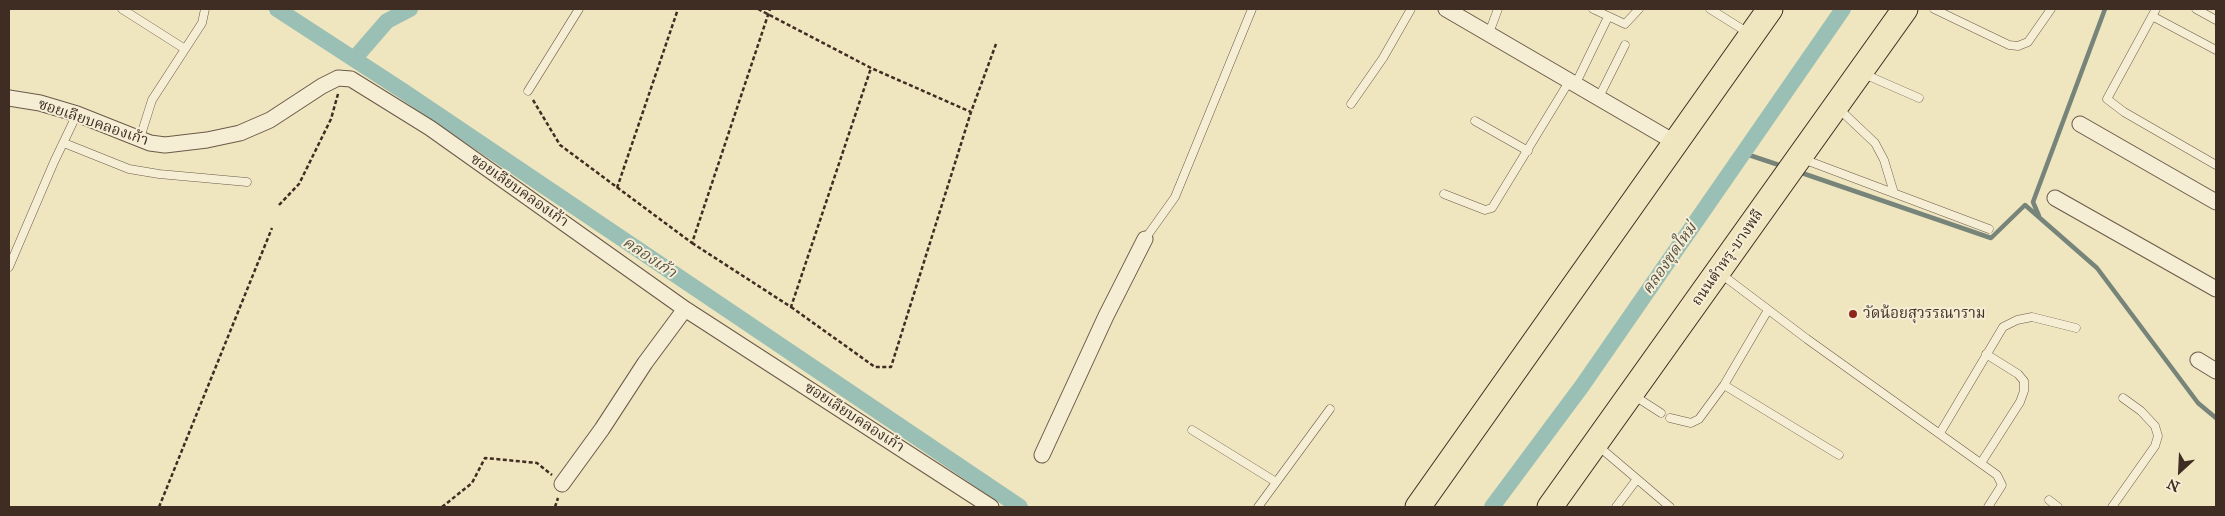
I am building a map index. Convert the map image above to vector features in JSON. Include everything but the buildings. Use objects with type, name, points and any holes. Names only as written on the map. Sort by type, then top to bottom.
[{"type":"main road","points":[[1418,507],[1770,9]]},
{"type":"main road","name":"ถนนตำหรุ-บางพลี","points":[[1553,506],[1595,444],[1905,9]]},
{"type":"street","points":[[1446,9],[1489,32],[1676,142]]},
{"type":"street","name":"ซอยเลียบคลองเก้า","points":[[9,98],[40,103],[77,114],[140,138],[165,145],[207,140],[240,133],[270,120],[322,86],[338,78],[351,79],[403,109],[685,309],[991,507]]},
{"type":"street","points":[[2080,124],[2216,202]]},
{"type":"street","points":[[2055,198],[2216,289]]},
{"type":"street","points":[[1042,455],[1106,316],[1145,239]]},
{"type":"street","points":[[562,484],[602,430],[645,363],[685,309]]},
{"type":"street","points":[[2198,360],[2216,370]]},
{"type":"lane","points":[[122,9],[185,49]]},
{"type":"lane","points":[[140,138],[152,100],[202,23],[205,9]]},
{"type":"lane","points":[[528,91],[579,9]]},
{"type":"lane","points":[[1145,239],[1175,197],[1252,9]]},
{"type":"lane","points":[[1351,104],[1383,58],[1411,9]]},
{"type":"lane","points":[[1489,32],[1498,9]]},
{"type":"lane","points":[[1593,9],[1625,24],[1639,9]]},
{"type":"lane","points":[[1710,9],[1752,35]]},
{"type":"lane","points":[[1934,9],[2008,45],[2018,46],[2028,42],[2051,9]]},
{"type":"lane","points":[[2196,9],[2216,20]]},
{"type":"lane","points":[[2216,50],[2154,12],[2107,99],[2124,112],[2216,165]]},
{"type":"lane","points":[[1444,194],[1485,210],[1492,208],[1573,82],[1608,17]]},
{"type":"lane","points":[[1599,97],[1625,45]]},
{"type":"lane","points":[[1860,72],[1919,98]]},
{"type":"lane","points":[[1836,106],[1875,143],[1884,160],[1894,193]]},
{"type":"lane","points":[[9,267],[54,162],[77,114]]},
{"type":"lane","points":[[1475,121],[1528,151]]},
{"type":"lane","points":[[64,143],[130,169],[159,174],[247,182]]},
{"type":"lane","points":[[1799,158],[1988,229]]},
{"type":"lane","points":[[1718,272],[1997,475],[2002,485],[1988,507]]},
{"type":"lane","points":[[1670,418],[1692,423],[1699,419],[1724,385],[1768,310]]},
{"type":"lane","points":[[1940,433],[2004,327],[2017,320],[2032,317],[2076,328]]},
{"type":"lane","points":[[1981,463],[2020,402],[2024,391],[2024,381],[2018,374],[1986,354]]},
{"type":"lane","points":[[1724,385],[1839,455]]},
{"type":"lane","points":[[1631,394],[1661,413]]},
{"type":"lane","points":[[2112,507],[2155,446],[2158,436],[2155,426],[2141,411],[2124,398]]},
{"type":"lane","points":[[1258,507],[1330,409]]},
{"type":"lane","points":[[1192,430],[1276,482]]},
{"type":"lane","points":[[1595,444],[1670,507]]},
{"type":"lane","points":[[1616,507],[1637,479]]},
{"type":"lane","points":[[2049,500],[2058,507]]},
{"type":"path","points":[[617,188],[678,9]]},
{"type":"path","points":[[758,9],[871,68],[970,112]]},
{"type":"path","points":[[692,243],[770,9]]},
{"type":"path","points":[[528,91],[560,145],[692,243],[791,307],[876,367],[891,368],[970,112],[996,44]]},
{"type":"path","points":[[791,307],[871,68]]},
{"type":"path","points":[[279,205],[299,184],[331,119],[337,106],[338,78]]},
{"type":"path","points":[[159,507],[272,228]]},
{"type":"path","points":[[442,507],[472,483],[485,458],[537,463],[562,484],[556,507]]},
{"type":"waterway","name":"คลองเก้า","points":[[277,9],[403,91],[1020,507]]},
{"type":"waterway","points":[[354,59],[387,21],[410,9]]},
{"type":"waterway","name":"คลองขุดใหม่","points":[[1492,507],[1582,386],[1843,9]]},
{"type":"waterway","points":[[2039,216],[2033,202],[2105,9]]},
{"type":"waterway","points":[[1743,153],[1782,166]]},
{"type":"waterway","points":[[1799,172],[1991,238],[2025,205],[2097,268],[2198,403],[2216,418]]},
{"type":"place","name":"วัดน้อยสุวรรณาราม","points":[[1853,314]]}]
